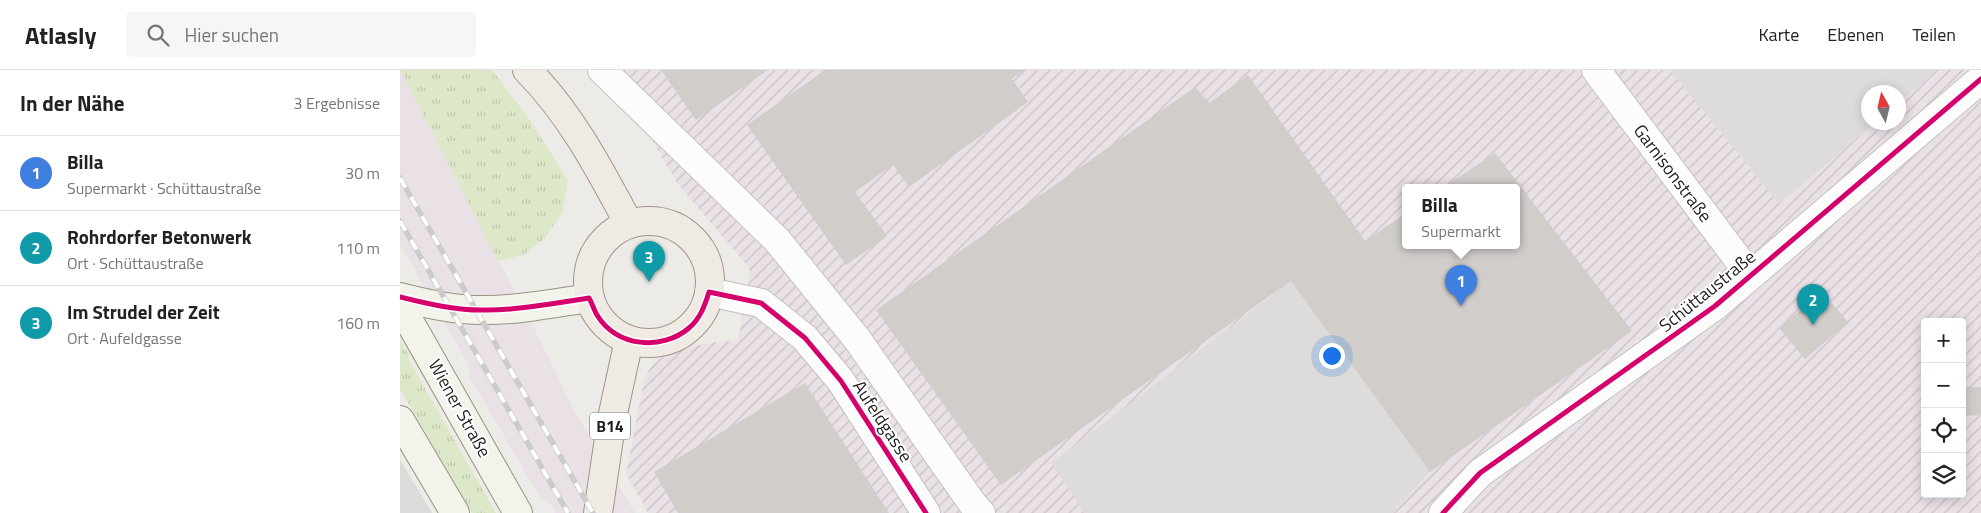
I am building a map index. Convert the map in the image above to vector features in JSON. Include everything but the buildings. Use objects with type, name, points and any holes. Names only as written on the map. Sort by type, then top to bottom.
[{"type":"main road","points":[[527,70],[548,91],[592,156],[629,224]]},
{"type":"main road","points":[[650,221],[670,225],[688,236],[702,251],[709,271],[710,292],[703,312],[689,328],[671,339],[650,344],[629,340],[612,331],[598,316],[589,298],[588,275],[595,253],[609,236],[629,224],[650,221]]},
{"type":"main road","points":[[400,297],[438,306],[485,310],[535,307],[589,298]]},
{"type":"main road","name":"Wiener Straße","points":[[400,305],[422,340],[518,513]]},
{"type":"main road","name":"B14","points":[[598,513],[612,418],[629,340]]},
{"type":"main road","points":[[400,420],[455,513]]},
{"type":"street","name":"Aufeldgasse","points":[[602,70],[777,240],[857,339],[972,503],[981,513]]},
{"type":"street","name":"Garnisonstraße","points":[[1596,70],[1750,275]]},
{"type":"street","name":"Schüttaustraße","points":[[1443,513],[1480,473],[1715,306],[1981,79]]},
{"type":"street","name":"Aufeldgasse","points":[[710,292],[761,303],[805,338],[841,381],[926,513]]},
{"type":"shaded area","points":[[400,70],[535,330],[575,412],[635,513],[555,513],[551,505],[539,496],[469,376],[468,364],[400,244]]},
{"type":"shaded area","points":[[611,70],[1981,70],[1981,513],[648,513],[626,474],[644,380],[653,363],[677,349],[716,342],[738,341],[750,269],[677,183]]},
{"type":"shaded area","points":[[1670,70],[1937,70],[1906,97],[1906,85],[1861,85],[1861,130],[1867,130],[1779,204]]},
{"type":"shaded area","points":[[1291,281],[1430,472],[1392,513],[1085,513],[1051,463]]},
{"type":"shaded area","points":[[400,460],[432,513],[400,513]]},
{"type":"green space","points":[[400,70],[492,70],[530,120],[568,180],[562,213],[545,238],[524,255],[498,261]]},
{"type":"green space","points":[[400,340],[409,355],[410,362],[496,513],[472,513],[400,389]]},
{"type":"railway","points":[[400,178],[593,513]]},
{"type":"railway","points":[[400,221],[568,513]]},
{"type":"cycle path","points":[[1443,513],[1480,473],[1715,306],[1981,79]]},
{"type":"cycle path","points":[[400,297],[443,306],[476,310],[525,308],[589,298],[605,326],[616,334],[640,342],[666,340],[689,328],[699,316],[709,292],[761,303],[805,338],[841,381],[926,513]]},
{"type":"place","name":"Im Strudel der Zeit","points":[[649,282]]},
{"type":"place","name":"Billa","points":[[1461,306]]},
{"type":"place","name":"Rohrdorfer Betonwerk","points":[[1813,325]]}]
